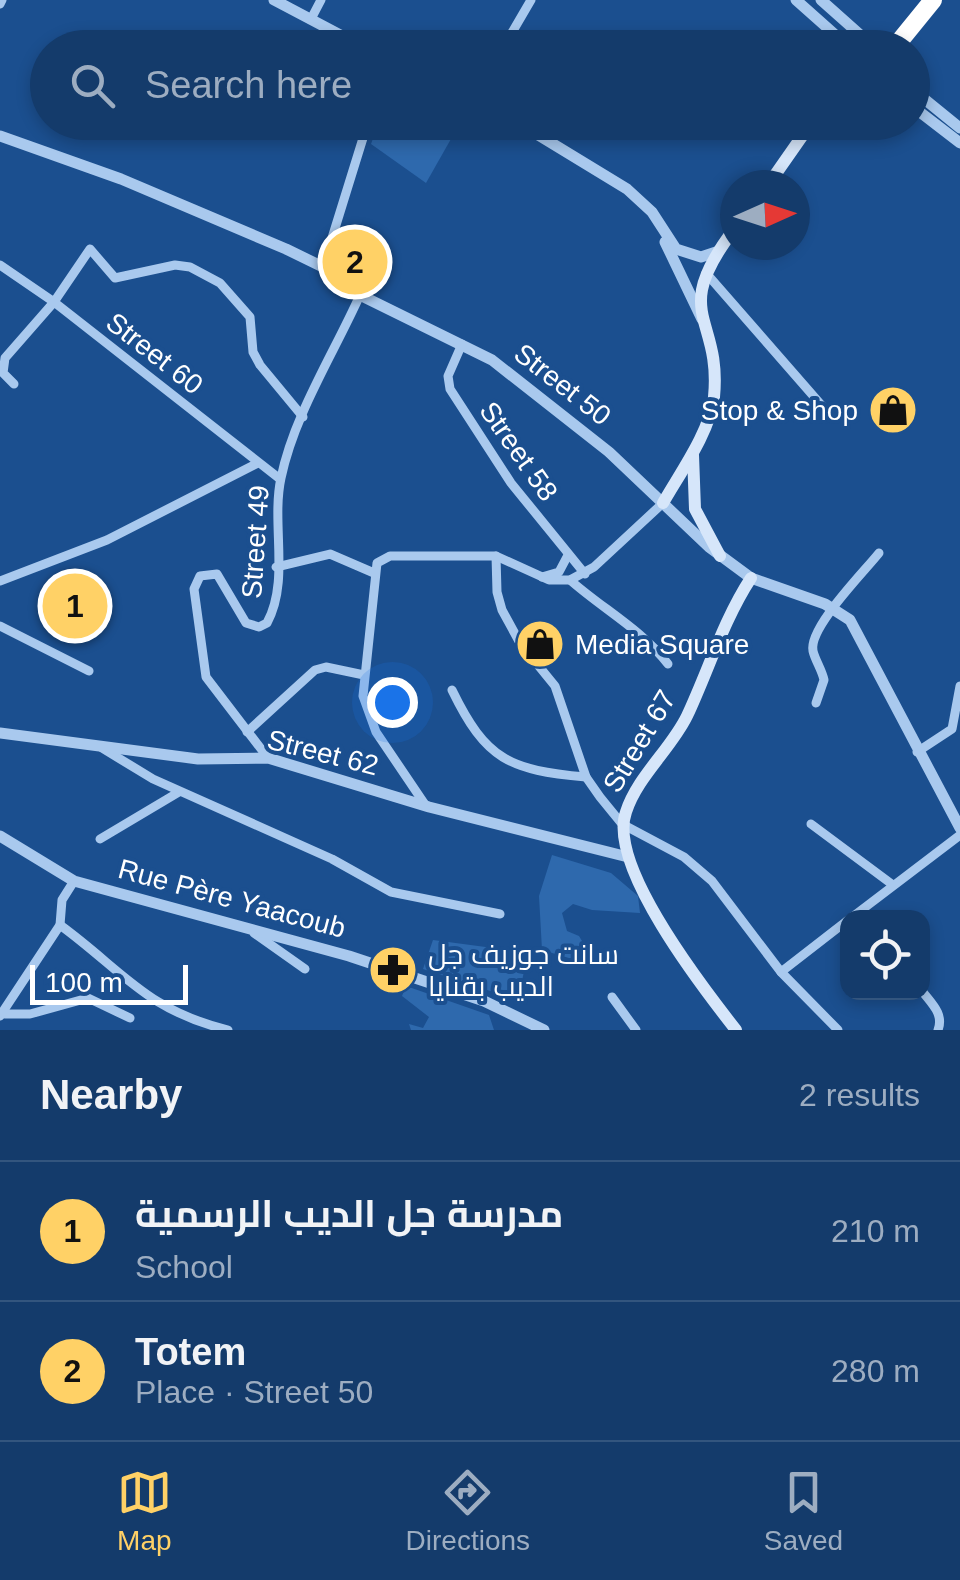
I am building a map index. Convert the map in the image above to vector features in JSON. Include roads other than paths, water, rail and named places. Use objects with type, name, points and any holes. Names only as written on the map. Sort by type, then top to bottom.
[{"type":"highway","points":[[910,30],[933,4]]},
{"type":"main road","points":[[778,170],[799,140]]},
{"type":"main road","points":[[720,247],[704,271],[700,295],[714,386],[692,458],[692,496],[701,527],[720,556]]},
{"type":"main road","points":[[664,504],[702,429]]},
{"type":"main road","name":"Street 67","points":[[736,1030],[681,959],[628,858],[622,824],[631,799],[686,717],[730,611],[751,578]]},
{"type":"street","points":[[274,0],[331,30]]},
{"type":"street","points":[[311,19],[321,0]]},
{"type":"street","points":[[514,30],[531,0]]},
{"type":"street","points":[[796,0],[831,30]]},
{"type":"street","points":[[821,0],[855,30]]},
{"type":"street","points":[[930,103],[960,128]]},
{"type":"street","points":[[930,120],[960,143]]},
{"type":"street","name":"Street 50","points":[[0,136],[122,179],[323,267],[360,294],[462,344],[506,370],[609,452],[720,556],[751,578],[834,608]]},
{"type":"street","points":[[323,267],[362,140]]},
{"type":"street","points":[[547,140],[616,182],[652,212],[702,320]]},
{"type":"street","points":[[661,229],[684,253],[701,258],[716,252]]},
{"type":"street","points":[[14,384],[4,374],[4,358],[54,302],[90,249],[115,278],[175,265],[204,273],[240,302],[250,317],[253,352],[260,365],[303,416]]},
{"type":"street","name":"Street 60","points":[[0,266],[54,302],[256,464],[280,478]]},
{"type":"street","points":[[704,271],[823,407]]},
{"type":"street","name":"Street 49","points":[[268,758],[206,676],[194,589],[200,576],[217,574],[246,623],[259,627],[271,616],[280,478],[303,416],[360,294]]},
{"type":"street","name":"Street 58","points":[[462,344],[448,376],[450,390],[511,483],[585,574]]},
{"type":"street","points":[[0,582],[107,540],[256,464]]},
{"type":"street","points":[[426,806],[369,719],[364,675],[377,564],[390,556],[496,556],[542,577],[570,580],[585,574],[664,504]]},
{"type":"street","points":[[276,567],[330,554],[374,573]]},
{"type":"street","points":[[816,703],[824,680],[812,646],[834,608],[878,554]]},
{"type":"street","points":[[542,577],[559,572],[568,555]]},
{"type":"street","points":[[496,556],[496,592],[502,610],[555,686],[586,777],[622,824],[694,864],[721,891],[780,972],[838,1030]]},
{"type":"street","points":[[570,580],[603,609],[641,632],[668,664]]},
{"type":"street","points":[[834,608],[856,628],[960,832],[864,910]]},
{"type":"street","points":[[0,626],[89,670]]},
{"type":"street","points":[[247,732],[315,670],[364,675]]},
{"type":"street","points":[[917,752],[952,730],[960,686]]},
{"type":"street","points":[[452,690],[468,723],[496,754],[541,772],[586,777]]},
{"type":"street","name":"Street 62","points":[[0,733],[96,743],[198,760],[268,758],[426,806],[628,858]]},
{"type":"street","points":[[96,743],[180,792],[332,859],[391,892],[500,914]]},
{"type":"street","points":[[100,839],[180,792]]},
{"type":"street","points":[[811,824],[893,886]]},
{"type":"street","name":"Rue Père Yaacoub","points":[[0,836],[74,882],[244,925],[484,1000],[544,1030]]},
{"type":"street","points":[[2,1015],[60,925],[62,900],[74,882]]},
{"type":"street","points":[[60,925],[139,992],[184,1017],[228,1030]]},
{"type":"street","points":[[244,925],[304,970]]},
{"type":"street","points":[[780,972],[840,929]]},
{"type":"street","points":[[612,997],[636,1030]]},
{"type":"street","points":[[2,1015],[30,1014],[88,998],[130,1018]]},
{"type":"street","points":[[930,1000],[938,1010],[938,1030]]},
{"type":"place","name":"Totem","points":[[355,262]]},
{"type":"place","name":"Stop & Shop","points":[[893,410]]},
{"type":"place","name":"مدرسة جل الديب الرسمية","points":[[75,606]]},
{"type":"place","name":"Media Square","points":[[540,644]]},
{"type":"place","name":"سانت جوزيف جل الديب بقنايا","points":[[393,970]]}]
